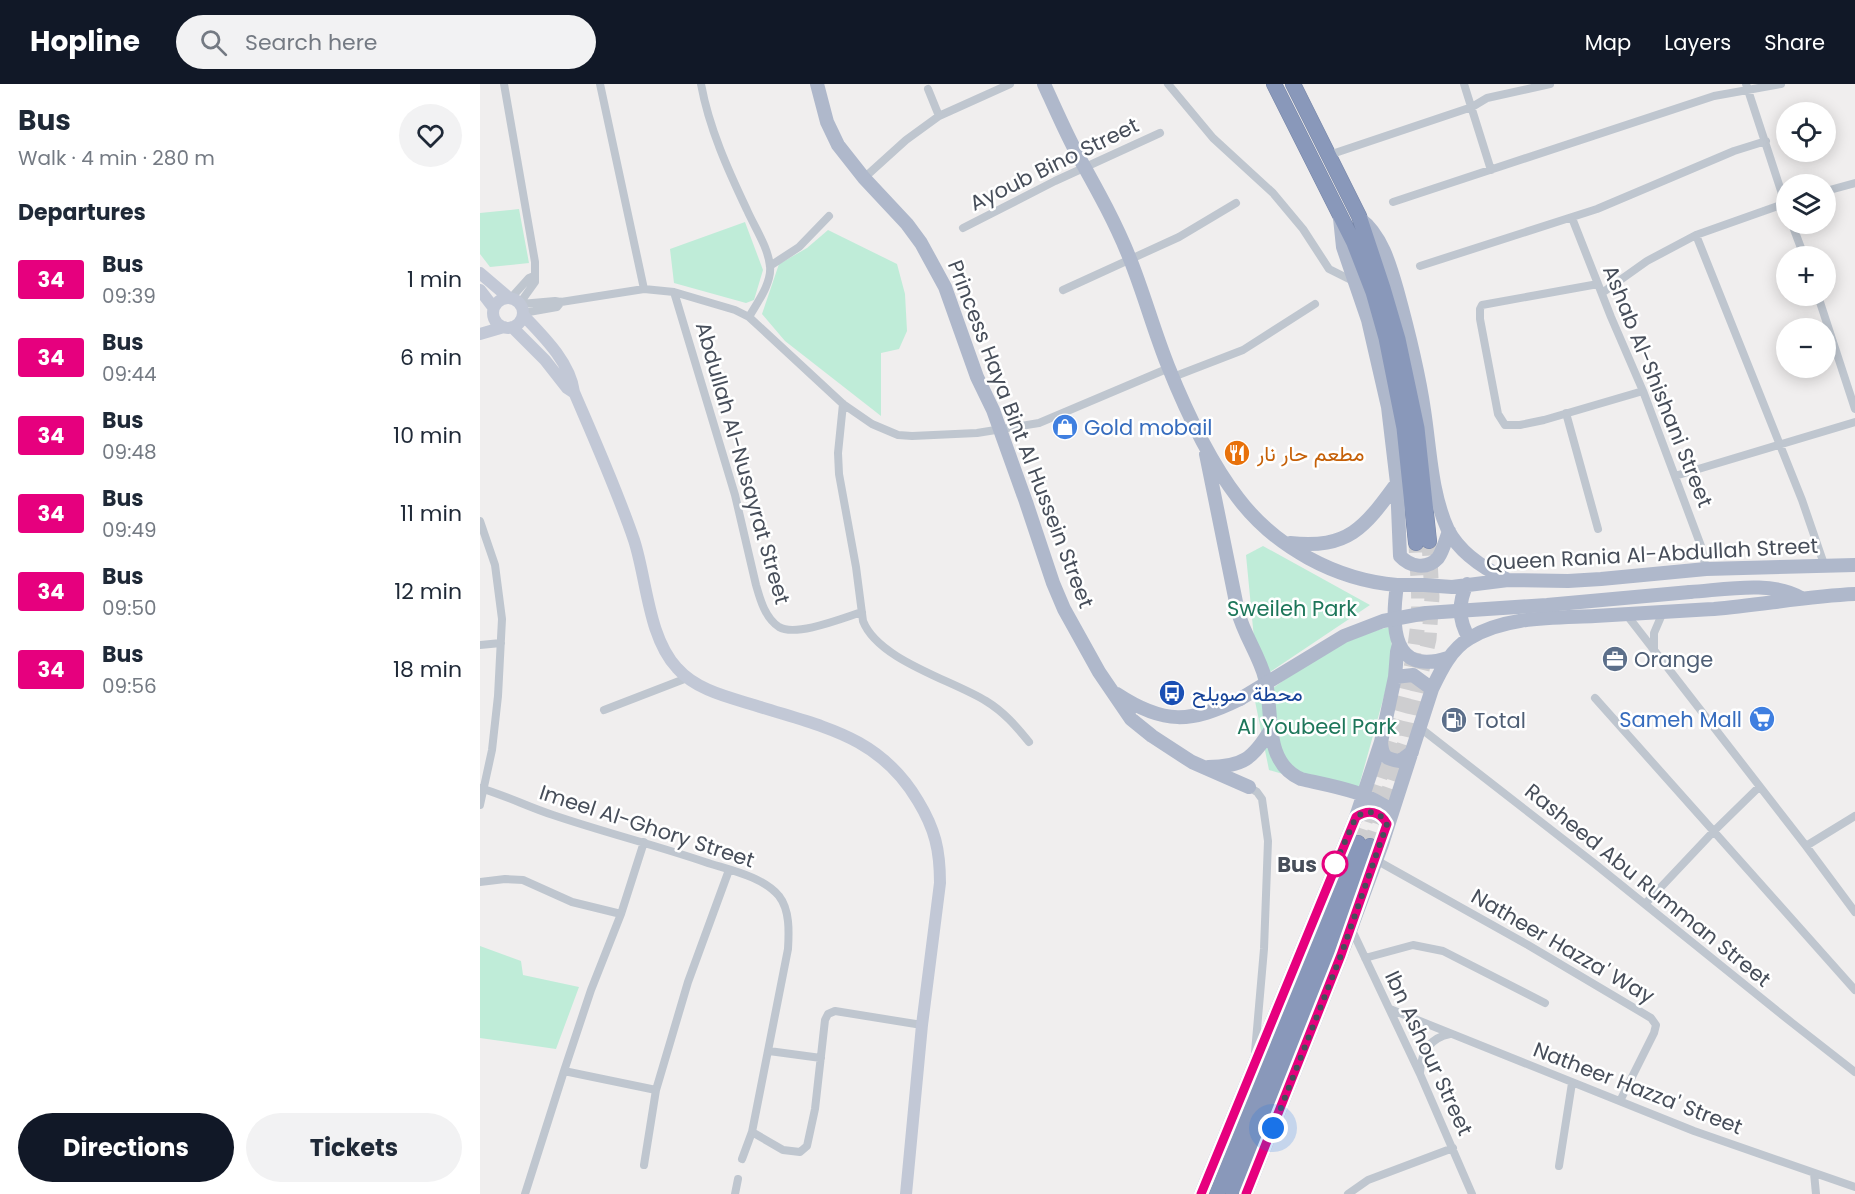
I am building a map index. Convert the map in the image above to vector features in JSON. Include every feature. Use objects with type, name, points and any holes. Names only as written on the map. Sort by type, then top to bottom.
[{"type":"highway","points":[[1274,84],[1368,276],[1386,338],[1404,428],[1422,542],[1417,428],[1408,381],[1383,288],[1359,219],[1293,84]]},
{"type":"highway","points":[[1216,1194],[1368,850]]},
{"type":"highway","points":[[1233,1194],[1368,850]]},
{"type":"main road","name":"Princess Haya Bint Al Hussein Street","points":[[818,84],[830,131],[846,157],[908,225],[921,243],[945,287],[977,377],[993,410],[1064,609],[1111,690],[1131,719],[1167,746],[1204,768],[1249,787]]},
{"type":"main road","points":[[1044,84],[1075,149],[1104,201],[1130,260],[1171,372],[1204,444],[1238,612],[1245,634],[1265,676],[1271,729],[1280,762],[1291,775],[1363,795],[1384,805],[1389,818]]},
{"type":"main road","points":[[1340,217],[1343,247],[1368,320],[1384,384],[1397,483],[1400,556],[1405,561],[1418,566],[1431,563],[1441,552],[1449,531]]},
{"type":"main road","points":[[1359,219],[1368,225],[1375,235],[1395,283],[1415,357],[1440,509],[1449,531],[1456,542],[1475,561],[1508,580]]},
{"type":"main road","name":"Queen Rania Al-Abdullah Street","points":[[1204,444],[1238,498],[1266,528],[1284,542],[1333,570],[1367,581],[1397,585],[1452,587],[1508,580],[1568,581],[1707,569],[1855,565]]},
{"type":"main road","points":[[1284,542],[1312,545],[1347,537],[1359,530],[1374,515],[1397,483]]},
{"type":"main road","points":[[1467,584],[1462,595],[1460,610],[1462,624],[1469,638]]},
{"type":"main road","points":[[1201,1194],[1356,817],[1381,742],[1395,677],[1399,644],[1394,612],[1397,585]]},
{"type":"main road","points":[[1111,690],[1148,712],[1167,717],[1193,717],[1215,712],[1344,636],[1383,621],[1426,613],[1690,592],[1773,588],[1801,598]]},
{"type":"main road","points":[[1246,1194],[1351,928],[1368,850],[1389,818],[1413,752],[1432,688],[1448,658],[1469,638],[1504,623],[1716,609],[1801,598],[1855,594]]},
{"type":"main road","points":[[1399,644],[1410,659],[1419,662],[1428,663],[1448,658]]},
{"type":"main road","points":[[1395,677],[1413,675],[1432,688]]},
{"type":"main road","points":[[1204,768],[1240,764],[1259,746],[1271,729]]},
{"type":"main road","points":[[1381,742],[1385,757],[1393,760],[1400,761],[1413,752]]},
{"type":"main road","points":[[1356,817],[1365,812],[1371,812],[1389,818]]},
{"type":"street","points":[[480,334],[519,323],[518,305],[529,278],[534,276],[535,262],[504,84]]},
{"type":"street","points":[[600,84],[644,289]]},
{"type":"street","points":[[701,84],[715,134],[762,241],[770,266],[763,293],[749,317]]},
{"type":"street","points":[[864,178],[906,140],[939,116],[1010,84]]},
{"type":"street","points":[[1168,84],[1213,138],[1273,193],[1303,229],[1329,269],[1356,283]]},
{"type":"street","points":[[1464,84],[1491,170]]},
{"type":"street","points":[[1329,155],[1472,107],[1487,98],[1550,84]]},
{"type":"street","points":[[1393,202],[1714,96],[1747,86],[1781,84]]},
{"type":"street","points":[[1747,86],[1776,174]]},
{"type":"street","points":[[928,89],[939,116]]},
{"type":"street","name":"Ayoub Bino Street","points":[[963,228],[1055,181],[1160,133]]},
{"type":"street","points":[[1420,266],[1572,218],[1766,141]]},
{"type":"street","points":[[1836,188],[1855,183]]},
{"type":"street","points":[[1063,290],[1179,237],[1236,203]]},
{"type":"street","points":[[1602,293],[1647,261],[1696,235],[1776,207]]},
{"type":"street","points":[[770,266],[799,247],[829,216]]},
{"type":"street","name":"Ashab Al-Shishani Street","points":[[1572,218],[1643,391],[1701,546],[1707,569]]},
{"type":"street","points":[[1696,235],[1806,509],[1825,567]]},
{"type":"street","points":[[480,273],[518,305],[560,360],[573,383],[574,392],[629,526],[640,560],[654,622],[668,657],[687,678],[710,690],[854,739],[871,748],[896,770],[910,787],[927,816],[937,842],[940,862],[938,903],[922,1025],[906,1194]]},
{"type":"street","points":[[1598,284],[1482,305],[1479,319],[1498,414],[1505,424],[1520,425],[1643,391]]},
{"type":"street","points":[[480,316],[493,309],[498,301],[518,305],[558,307],[561,303],[644,289],[674,292],[735,310],[749,317],[843,404],[872,424],[898,435],[918,436],[1000,430],[1039,423],[1171,372],[1243,350],[1314,304]]},
{"type":"street","points":[[480,290],[493,309],[495,321],[508,327],[545,360],[567,388],[574,392]]},
{"type":"street","name":"Abdullah Al-Nusayrat Street","points":[[674,292],[735,495],[760,598],[769,618],[780,627],[793,630],[862,612]]},
{"type":"street","points":[[1821,306],[1855,408]]},
{"type":"street","points":[[843,404],[838,443],[839,474],[866,628],[884,648],[992,705],[1011,720],[1029,742]]},
{"type":"street","points":[[1566,413],[1598,529]]},
{"type":"street","points":[[1675,476],[1855,422]]},
{"type":"street","points":[[480,521],[493,557],[502,619],[498,696],[492,750],[480,805]]},
{"type":"street","points":[[1654,650],[1654,633],[1663,612]]},
{"type":"street","points":[[1626,614],[1855,912]]},
{"type":"street","points":[[480,645],[501,643]]},
{"type":"street","points":[[604,710],[687,678]]},
{"type":"street","points":[[1595,698],[1855,990]]},
{"type":"street","name":"Rasheed Abu Rumman Street","points":[[1419,727],[1855,1072]]},
{"type":"street","points":[[1249,787],[1262,799],[1268,842],[1264,949],[1254,1064]]},
{"type":"street","points":[[1645,904],[1759,787]]},
{"type":"street","name":"Imeel Al-Ghory Street","points":[[482,788],[553,815],[752,878],[770,887],[781,898],[786,910],[789,930],[788,949],[752,1132],[742,1159]]},
{"type":"street","points":[[1806,846],[1855,816]]},
{"type":"street","points":[[525,1194],[591,990],[621,914],[644,842]]},
{"type":"street","name":"Natheer Hazza' Way","points":[[1368,850],[1650,1018],[1656,1025],[1654,1033],[1620,1101]]},
{"type":"street","points":[[644,1166],[656,1090],[688,982],[729,870]]},
{"type":"street","points":[[480,882],[505,879],[523,880],[572,902],[621,914]]},
{"type":"street","name":"Ibn Ashour Street","points":[[1351,928],[1420,1074],[1472,1194]]},
{"type":"street","points":[[1365,958],[1413,945],[1443,951],[1545,1003]]},
{"type":"street","name":"Natheer Hazza' Street","points":[[1390,1009],[1694,1131],[1855,1187]]},
{"type":"street","points":[[752,1132],[783,1150],[800,1152],[807,1146],[815,1109],[826,1015],[835,1011],[922,1025]]},
{"type":"street","points":[[1420,1074],[1422,1057],[1430,1042],[1441,1035],[1450,1034]]},
{"type":"street","points":[[769,1051],[821,1058]]},
{"type":"street","points":[[564,1071],[656,1090]]},
{"type":"street","points":[[1559,1166],[1572,1083]]},
{"type":"street","points":[[1348,1194],[1368,1180],[1453,1148]]},
{"type":"street","points":[[1814,1173],[1816,1194]]},
{"type":"street","points":[[735,1194],[738,1179]]},
{"type":"green space","points":[[519,209],[529,263],[490,267],[480,254],[480,213]]},
{"type":"green space","points":[[745,222],[763,270],[754,300],[746,303],[674,283],[670,249]]},
{"type":"green space","points":[[828,230],[897,264],[905,294],[907,331],[899,349],[881,353],[881,416],[785,341],[762,314],[779,264],[807,248]]},
{"type":"green space","name":"Sweileh Park","points":[[1263,546],[1370,605],[1258,680],[1246,555]]},
{"type":"green space","name":"Al Youbeel Park","points":[[1389,627],[1394,660],[1359,786],[1351,794],[1269,770],[1255,701],[1303,667],[1335,648]]},
{"type":"green space","points":[[480,946],[521,961],[523,975],[579,987],[556,1049],[480,1038]]},
{"type":"tunnel","points":[[1370,846],[1406,740],[1429,639],[1432,597],[1429,541]]},
{"type":"tunnel","points":[[1358,843],[1394,734],[1409,678],[1419,611],[1416,543]]},
{"type":"bus line","name":"34","points":[[1201,1194],[1344,842],[1356,817],[1365,812],[1376,813],[1387,824],[1382,844],[1341,955],[1246,1194]]},
{"type":"place","name":"Gold mobail","points":[[1065,427]]},
{"type":"place","name":"مطعم حار نار","points":[[1237,453]]},
{"type":"place","name":"Orange","points":[[1615,659]]},
{"type":"place","name":"محطة صويلح","points":[[1172,693]]},
{"type":"place","name":"Sameh Mall","points":[[1762,719]]},
{"type":"place","name":"Total","points":[[1454,720]]},
{"type":"place","name":"Bus","points":[[1335,864]]},
{"type":"route","points":[[1273,1128],[1382,844],[1387,824],[1384,819],[1371,812],[1365,812],[1356,817],[1335,864]]}]
